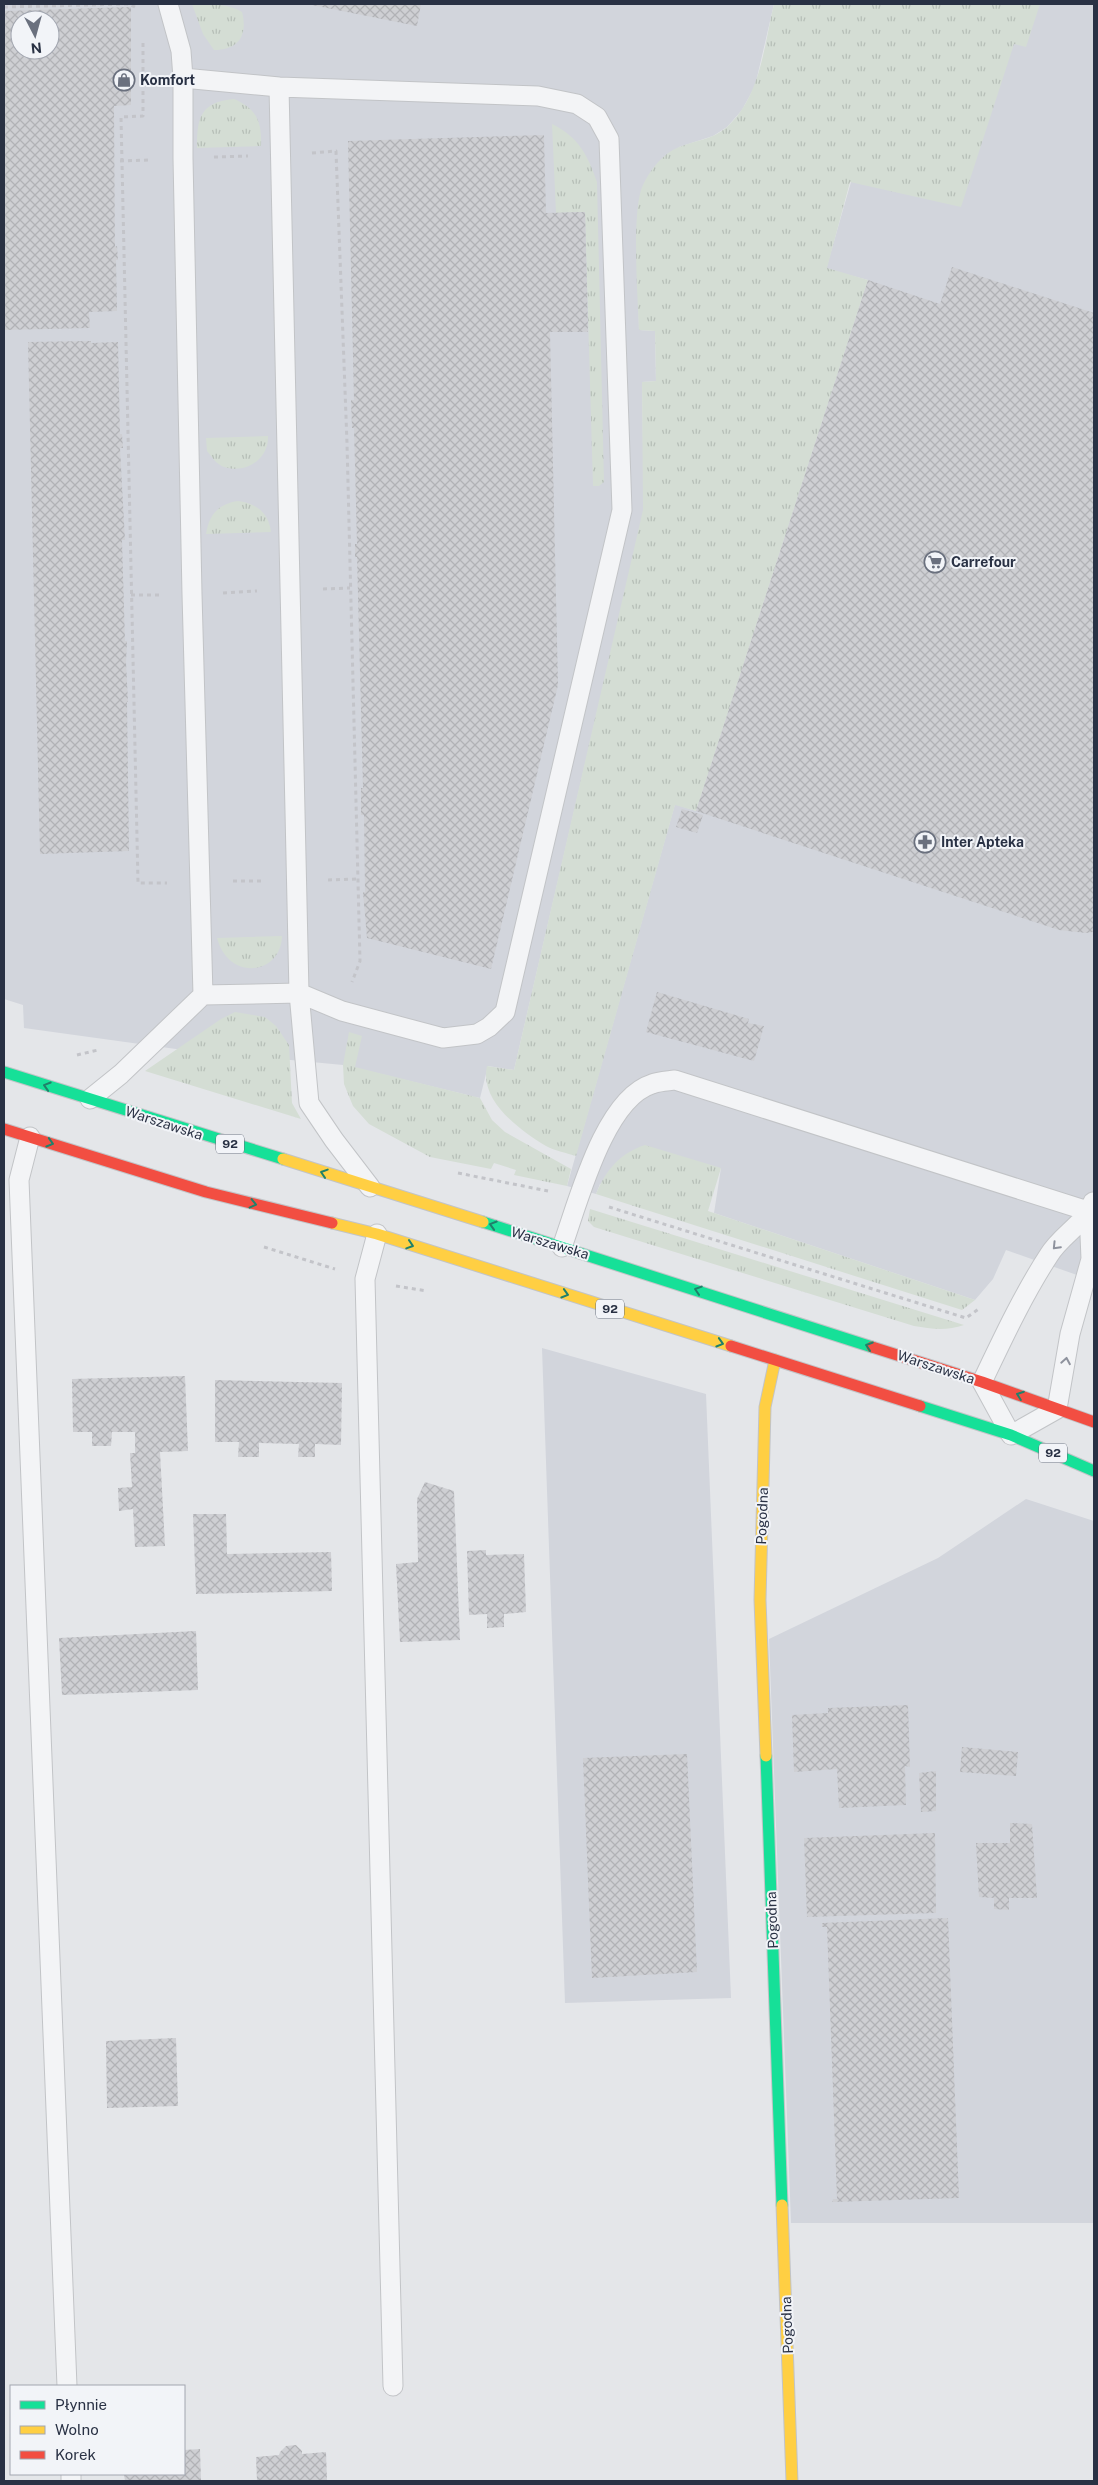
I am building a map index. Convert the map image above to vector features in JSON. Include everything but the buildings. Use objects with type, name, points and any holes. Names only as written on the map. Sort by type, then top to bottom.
[{"type":"main road","name":"Warszawska","points":[[4,1072],[562,1247],[982,1382],[1094,1422]]},
{"type":"main road","name":"92","points":[[4,1129],[206,1192],[377,1234],[1011,1435],[1094,1472]]},
{"type":"main road","name":"Pogodna","points":[[775,1360],[765,1407],[760,1600],[792,2481]]},
{"type":"lane","points":[[168,4],[181,51],[183,78],[192,594],[203,994]]},
{"type":"lane","points":[[90,1099],[121,1074],[203,994],[300,993],[342,1011],[443,1038],[478,1034],[489,1027],[505,1012],[622,510],[609,139],[597,117],[576,104],[538,96],[279,87],[183,78]]},
{"type":"lane","points":[[279,87],[300,993],[309,1103],[370,1188]]},
{"type":"lane","points":[[562,1247],[596,1153],[618,1111],[634,1094],[652,1084],[675,1080],[1093,1208]]},
{"type":"lane","points":[[30,1137],[19,1180],[67,2385]]},
{"type":"lane","points":[[1093,1208],[1091,1260],[1070,1334],[1058,1409],[1011,1435],[982,1382],[1014,1315],[1050,1252],[1093,1208]]},
{"type":"lane","points":[[377,1234],[365,1279],[393,2386]]},
{"type":"path","points":[[4,6],[129,4],[138,9]]},
{"type":"path","points":[[138,883],[120,117],[144,116],[143,40]]},
{"type":"path","points":[[120,161],[336,151],[358,879]]},
{"type":"path","points":[[131,595],[350,588]]},
{"type":"path","points":[[448,1172],[580,1198],[966,1318],[983,1305]]},
{"type":"shaded area","points":[[4,4],[774,4],[755,86],[742,110],[727,127],[713,136],[679,147],[637,216],[639,330],[655,331],[656,381],[642,382],[644,510],[514,1070],[488,1066],[480,1098],[343,1065],[176,1049],[24,1028],[23,1005],[4,999]]},
{"type":"shaded area","points":[[1027,4],[1094,4],[1094,1281],[1006,1250],[993,1279],[975,1300],[714,1213],[721,1168],[600,1184],[596,1194],[567,1186],[675,804],[696,811],[868,280],[826,269],[851,182]]},
{"type":"shaded area","points":[[542,1348],[706,1394],[731,1998],[565,2003]]},
{"type":"shaded area","points":[[1026,1499],[1094,1521],[1094,2223],[791,2223],[769,1639],[938,1558]]},
{"type":"green space","points":[[192,4],[224,6],[242,12],[244,28],[240,40],[230,47],[214,50],[203,34]]},
{"type":"green space","points":[[774,4],[1040,4],[1026,47],[1014,44],[961,207],[850,182],[827,268],[868,280],[696,811],[675,805],[576,1156],[546,1146],[524,1132],[503,1113],[489,1091],[486,1079],[487,1066],[514,1070],[643,510],[642,382],[656,381],[655,331],[639,330],[636,234],[639,197],[649,174],[667,154],[679,147],[716,135],[727,127],[738,114],[747,100],[760,69]]},
{"type":"green space","points":[[234,99],[248,107],[256,117],[259,123],[261,146],[197,148],[198,128],[203,113],[214,104]]},
{"type":"green space","points":[[552,124],[576,141],[586,156],[597,182],[604,482],[599,486],[593,486],[585,212],[556,213]]},
{"type":"green space","points":[[268,436],[265,452],[260,458],[255,463],[240,468],[232,469],[221,466],[207,451],[206,438]]},
{"type":"green space","points":[[238,501],[250,504],[260,510],[268,519],[271,532],[206,534],[212,516],[225,505]]},
{"type":"green space","points":[[282,936],[279,949],[273,959],[264,965],[254,968],[243,967],[232,962],[223,952],[217,938]]},
{"type":"green space","points":[[235,1012],[265,1017],[276,1026],[289,1045],[292,1103],[301,1119],[145,1071],[221,1019]]},
{"type":"green space","points":[[349,1032],[362,1036],[355,1067],[480,1098],[492,1120],[505,1132],[571,1169],[567,1186],[514,1175],[516,1170],[494,1163],[491,1169],[430,1157],[369,1124],[353,1106],[344,1084],[343,1065]]},
{"type":"green space","points":[[645,1145],[721,1168],[708,1211],[975,1300],[962,1310],[596,1194],[604,1177],[621,1158],[636,1148]]},
{"type":"green space","points":[[590,1209],[964,1325],[939,1329],[914,1326],[594,1227],[588,1221]]},
{"type":"traffic: fast","points":[[4,1072],[283,1159]]},
{"type":"traffic: fast","points":[[483,1222],[872,1347]]},
{"type":"traffic: fast","points":[[920,1406],[1011,1435],[1094,1471]]},
{"type":"traffic: fast","points":[[766,1756],[782,2205]]},
{"type":"traffic: slow","points":[[283,1159],[483,1222]]},
{"type":"traffic: slow","points":[[332,1223],[377,1234],[731,1346]]},
{"type":"traffic: slow","points":[[766,1756],[760,1600],[765,1407],[775,1360]]},
{"type":"traffic: slow","points":[[782,2205],[792,2481]]},
{"type":"traffic: jam","points":[[4,1129],[206,1192],[332,1223]]},
{"type":"traffic: jam","points":[[731,1346],[920,1406]]},
{"type":"traffic: jam","points":[[872,1347],[982,1382],[1094,1422]]},
{"type":"place","name":"Komfort","points":[[124,80]]},
{"type":"place","name":"Carrefour","points":[[935,562]]},
{"type":"place","name":"Inter Apteka","points":[[925,842]]}]
